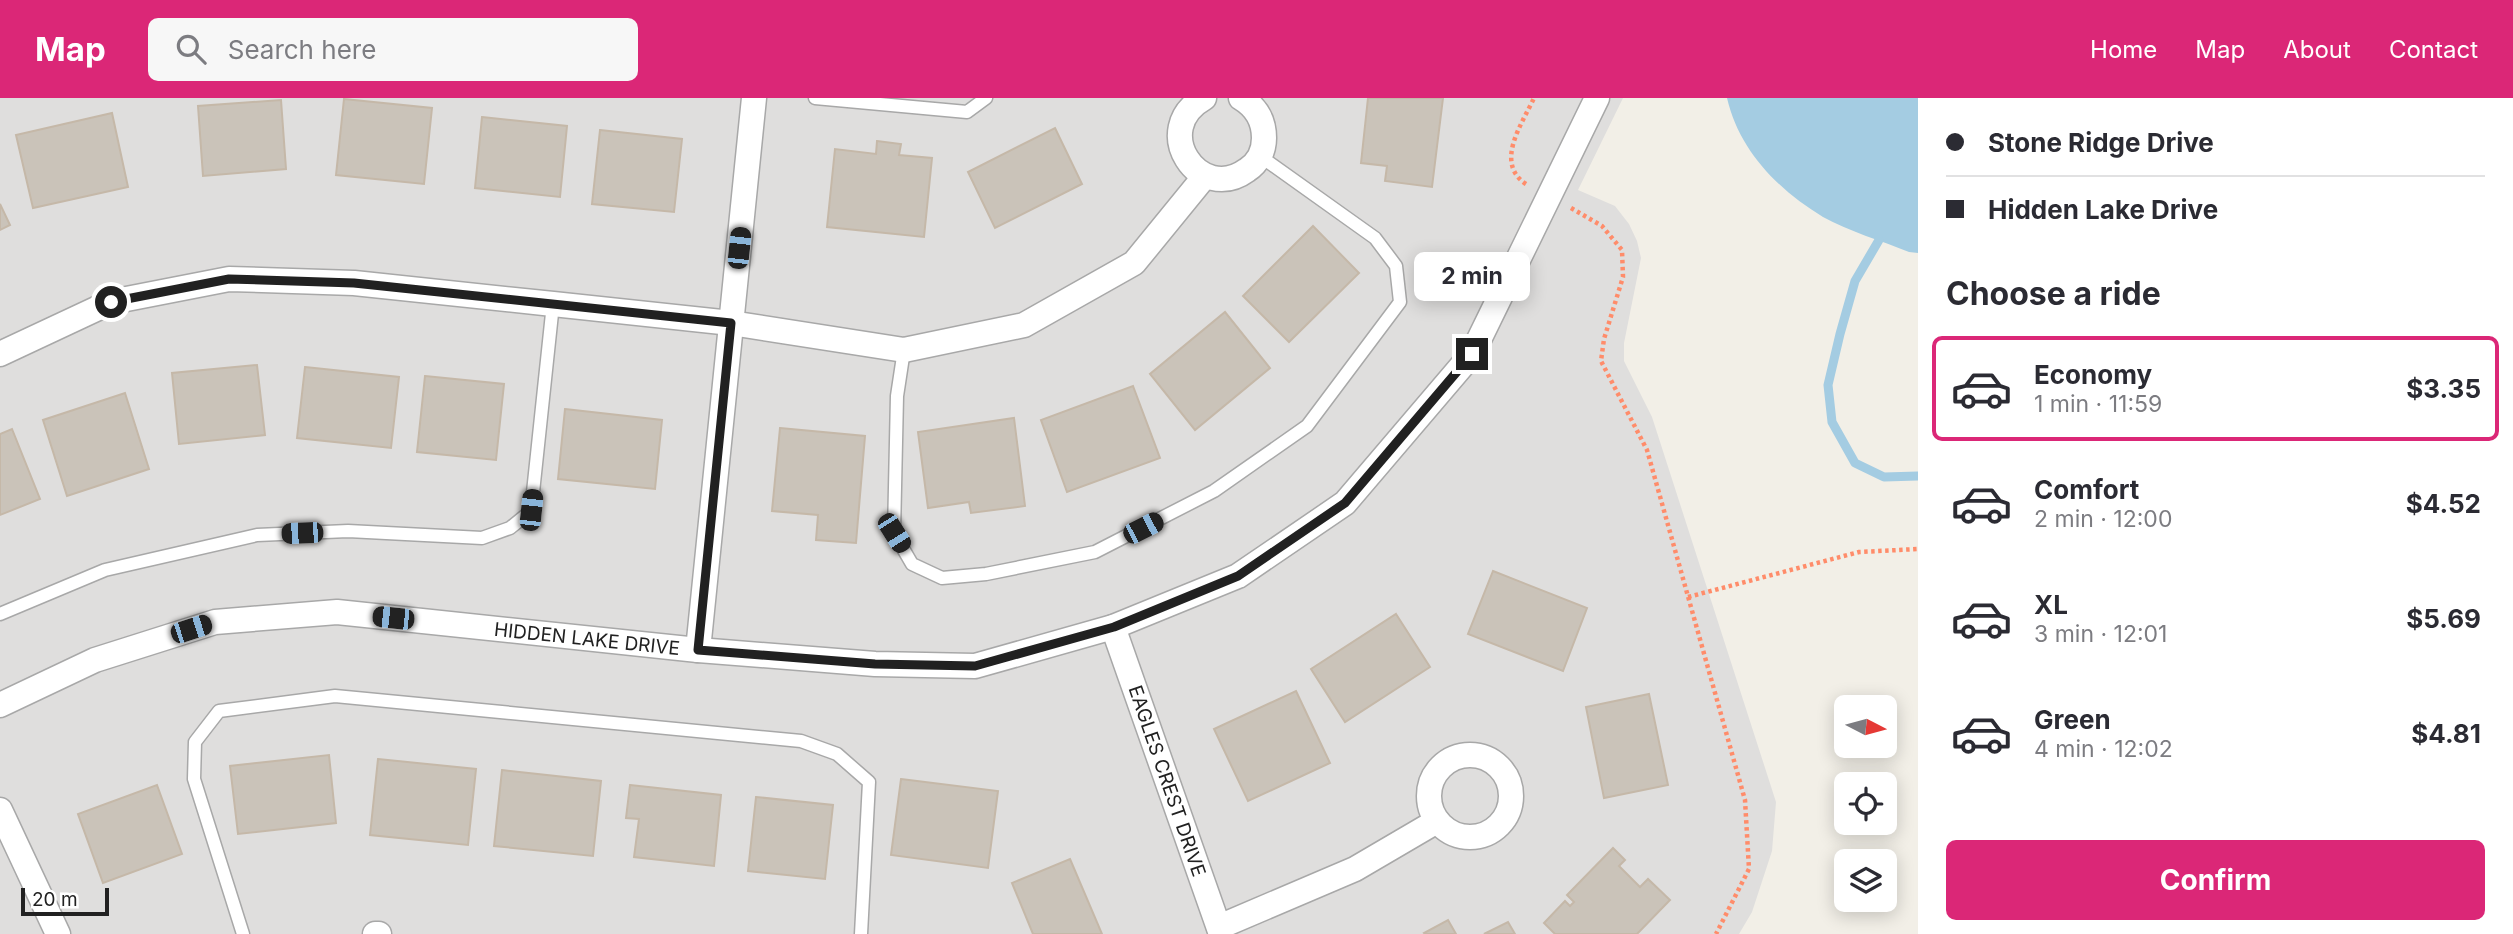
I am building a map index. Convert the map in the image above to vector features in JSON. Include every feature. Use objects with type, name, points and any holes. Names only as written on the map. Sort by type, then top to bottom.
[{"type":"street","points":[[698,650],[754,98]]},
{"type":"street","points":[[1204,98],[1186,114],[1180,127],[1180,142],[1184,156],[1193,167],[1205,176],[1217,179],[1242,174],[1252,167],[1260,156],[1264,128],[1259,114],[1250,103],[1241,98]]},
{"type":"street","name":"HIDDEN LAKE DRIVE","points":[[0,705],[96,660],[215,622],[337,612],[698,650],[875,664],[975,666],[1114,627],[1238,576],[1345,503],[1472,354],[1597,98]]},
{"type":"street","points":[[0,354],[111,302],[229,279],[354,283],[731,323],[904,350],[1024,325],[1134,263],[1205,176]]},
{"type":"street","name":"EAGLES CREST DRIVE","points":[[1114,627],[1220,931]]},
{"type":"street","points":[[0,810],[58,934]]},
{"type":"street","points":[[1220,931],[1355,869],[1437,821]]},
{"type":"lane","points":[[815,98],[967,112],[986,98]]},
{"type":"lane","points":[[904,350],[897,396],[894,533],[912,564],[942,578],[986,574],[1095,552],[1214,491],[1307,426],[1400,302],[1396,266],[1376,237],[1260,156]]},
{"type":"lane","points":[[0,614],[105,570],[257,535],[348,531],[482,538],[510,528],[531,510],[553,304]]},
{"type":"lane","points":[[243,934],[194,779],[195,742],[219,711],[335,696],[801,741],[837,754],[869,782],[860,934]]},
{"type":"path","points":[[1534,98],[1511,148],[1511,165],[1522,182],[1602,226],[1622,250],[1623,277],[1604,339],[1601,361],[1647,450],[1745,800],[1749,869],[1716,934]]},
{"type":"path","points":[[1688,597],[1859,552],[1918,549]]},
{"type":"shaded area","points":[[0,98],[1623,98],[1578,190],[1615,206],[1629,224],[1637,241],[1641,258],[1624,343],[1624,361],[1652,417],[1776,802],[1772,851],[1752,912],[1739,934],[0,934]]},
{"type":"water","points":[[1727,98],[1918,98],[1918,253],[1909,252],[1833,222],[1791,194],[1776,181],[1751,151],[1741,135]]},
{"type":"building","points":[[1368,98],[1443,98],[1432,187],[1385,181],[1387,166],[1361,163]]},
{"type":"building","points":[[344,99],[432,108],[424,184],[336,175]]},
{"type":"building","points":[[281,100],[286,169],[203,176],[198,106]]},
{"type":"building","points":[[112,113],[128,187],[33,208],[16,135]]},
{"type":"building","points":[[482,117],[567,126],[560,197],[475,188]]},
{"type":"building","points":[[1055,128],[1082,184],[995,228],[968,172]]},
{"type":"building","points":[[600,130],[682,139],[674,212],[592,204]]},
{"type":"building","points":[[877,141],[901,144],[899,155],[932,158],[924,237],[827,227],[835,149],[876,154]]},
{"type":"building","points":[[0,204],[10,225],[0,230]]},
{"type":"building","points":[[1313,226],[1359,273],[1289,342],[1243,296]]},
{"type":"building","points":[[1225,312],[1270,368],[1195,430],[1150,374]]},
{"type":"building","points":[[257,365],[265,435],[179,444],[172,373]]},
{"type":"building","points":[[305,367],[399,377],[391,448],[297,438]]},
{"type":"building","points":[[425,376],[504,384],[496,460],[417,452]]},
{"type":"building","points":[[1133,386],[1160,458],[1067,492],[1041,420]]},
{"type":"building","points":[[125,393],[149,469],[67,496],[43,420]]},
{"type":"building","points":[[565,409],[662,420],[655,489],[558,479]]},
{"type":"building","points":[[1014,418],[1025,506],[971,513],[969,502],[928,508],[918,432]]},
{"type":"building","points":[[780,428],[865,436],[856,543],[816,540],[818,515],[772,511]]},
{"type":"building","points":[[12,429],[40,499],[0,515],[0,434]]},
{"type":"building","points":[[1493,571],[1587,608],[1563,671],[1468,634]]},
{"type":"building","points":[[1396,614],[1430,667],[1345,722],[1311,669]]},
{"type":"building","points":[[1296,691],[1330,763],[1248,801],[1214,729]]},
{"type":"building","points":[[1649,694],[1668,785],[1604,798],[1586,707]]},
{"type":"building","points":[[329,755],[336,823],[238,834],[230,766]]},
{"type":"building","points":[[378,759],[476,769],[468,845],[370,835]]},
{"type":"building","points":[[502,770],[601,781],[593,856],[494,846]]},
{"type":"building","points":[[901,779],[998,791],[988,868],[891,855]]},
{"type":"building","points":[[157,785],[182,854],[103,883],[78,814]]},
{"type":"building","points":[[630,785],[721,795],[714,866],[634,857],[639,819],[626,818]]},
{"type":"building","points":[[756,797],[833,805],[825,879],[748,871]]},
{"type":"building","points":[[1613,848],[1625,860],[1619,866],[1640,887],[1648,879],[1670,900],[1637,934],[1555,934],[1544,923],[1565,901],[1570,906],[1574,902],[1567,895]]},
{"type":"building","points":[[1070,859],[1102,934],[1033,934],[1012,883]]},
{"type":"building","points":[[1448,920],[1456,934],[1424,933]]},
{"type":"building","points":[[1508,922],[1515,934],[1484,934]]},
{"type":"waterway","points":[[1879,240],[1855,281],[1840,334],[1828,385],[1832,422],[1855,463],[1884,477],[1918,476]]},
{"type":"route","points":[[111,302],[229,279],[354,283],[731,323],[698,650],[875,664],[975,666],[1114,627],[1238,576],[1345,503],[1472,354]]}]
